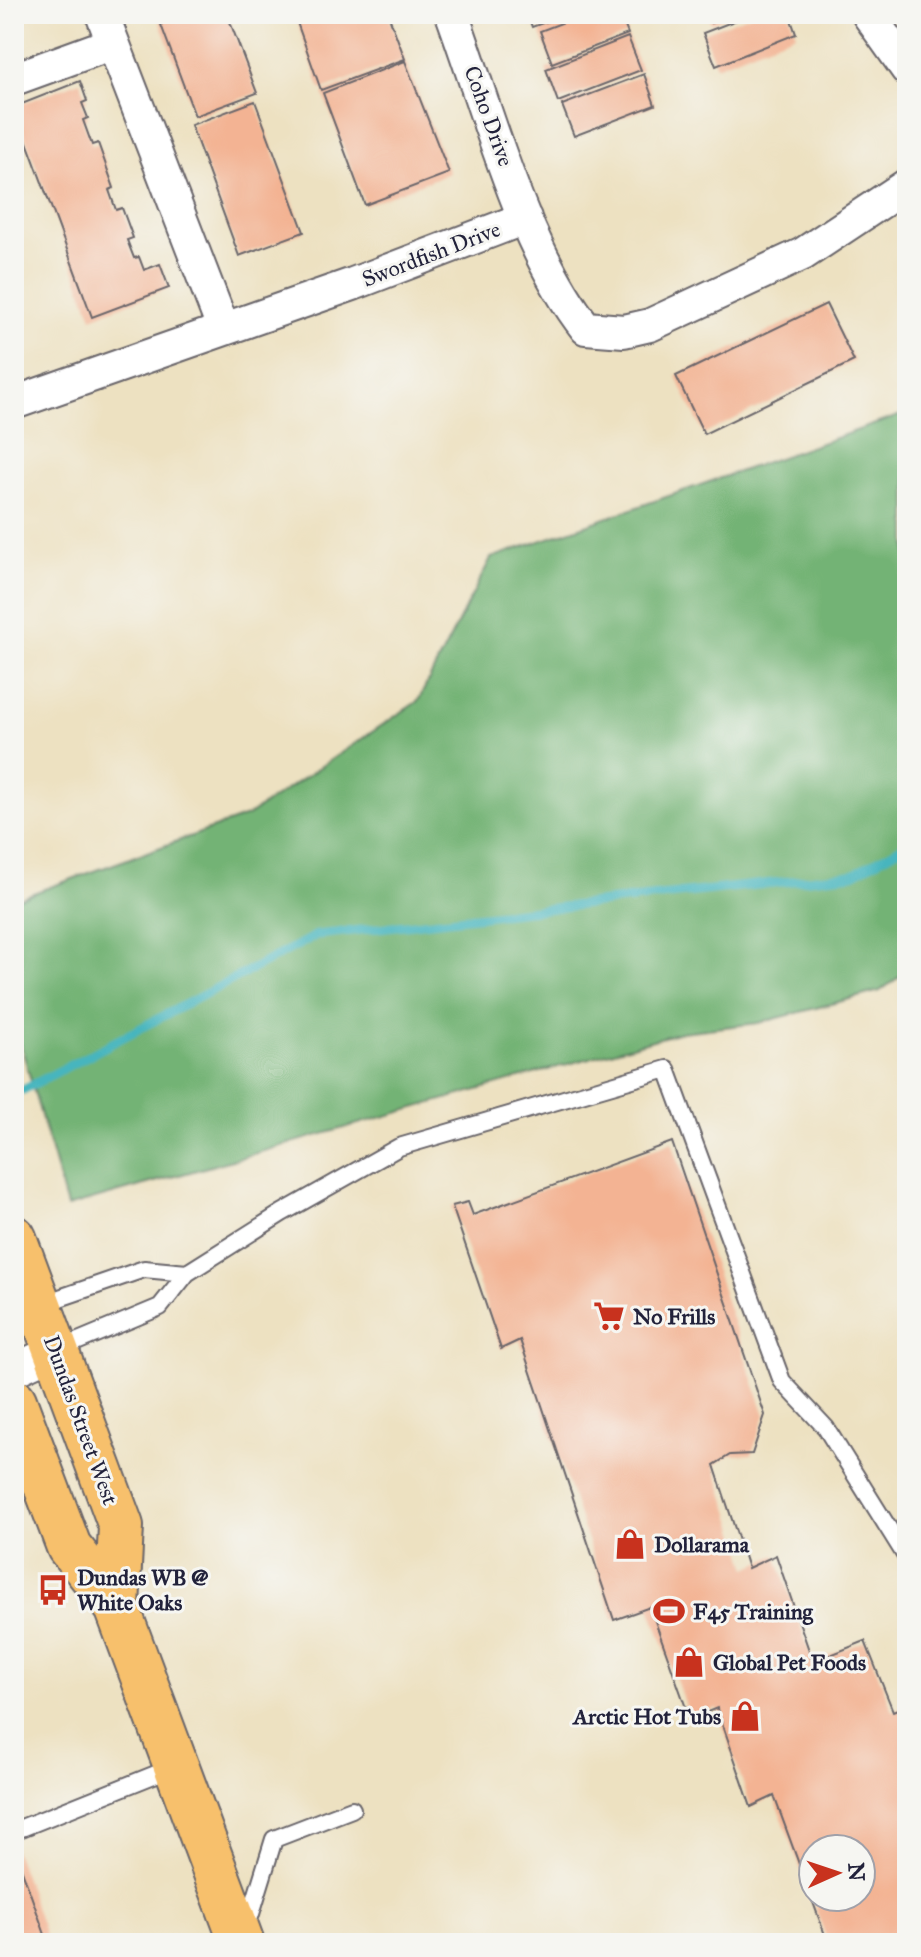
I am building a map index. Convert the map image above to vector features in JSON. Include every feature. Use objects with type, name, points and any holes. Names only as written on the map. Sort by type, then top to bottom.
[{"type":"main road","name":"Dundas Street West","points":[[14,1238],[26,1309],[55,1351],[121,1526],[117,1607]]},
{"type":"main road","name":"Dundas Street West","points":[[14,1401],[69,1547],[117,1607],[242,1943]]},
{"type":"street","name":"Coho Drive","points":[[452,14],[525,218]]},
{"type":"street","points":[[868,14],[907,69]]},
{"type":"street","points":[[14,79],[108,29],[223,328]]},
{"type":"street","name":"Swordfish Drive","points":[[14,403],[353,284],[525,218],[561,297],[586,328],[624,331],[650,325],[803,254],[907,185]]},
{"type":"street","points":[[14,1370],[55,1351]]},
{"type":"lane","points":[[55,1351],[160,1307],[187,1273],[282,1213],[399,1147],[667,1069],[782,1381],[826,1428],[907,1558]]},
{"type":"lane","points":[[26,1309],[144,1269],[187,1273]]},
{"type":"lane","points":[[14,1831],[177,1766]]},
{"type":"lane","points":[[242,1943],[274,1839],[352,1809]]},
{"type":"green space","points":[[907,413],[907,971],[880,991],[759,1023],[681,1032],[67,1207],[14,1021],[14,900],[247,816],[418,701],[491,558]]},
{"type":"building","points":[[157,14],[227,14],[257,93],[195,116]]},
{"type":"building","points":[[294,14],[388,14],[405,59],[321,90]]},
{"type":"building","points":[[527,14],[567,14],[532,27]]},
{"type":"building","points":[[585,14],[620,14],[628,34],[552,63],[540,31]]},
{"type":"building","points":[[707,14],[734,14],[711,23]]},
{"type":"building","points":[[752,14],[789,14],[796,34],[716,66],[703,33]]},
{"type":"building","points":[[628,37],[641,70],[558,102],[546,69]]},
{"type":"building","points":[[405,61],[449,173],[365,205],[323,93]]},
{"type":"building","points":[[644,74],[655,105],[574,136],[562,105]]},
{"type":"building","points":[[80,81],[87,101],[82,103],[88,118],[83,120],[92,145],[98,143],[114,188],[109,190],[116,210],[122,208],[133,238],[127,240],[134,258],[139,257],[144,270],[160,264],[169,288],[92,317],[14,107]]},
{"type":"building","points":[[255,101],[304,232],[239,256],[191,125]]},
{"type":"building","points":[[826,304],[854,361],[704,434],[676,376]]},
{"type":"building","points":[[672,1142],[765,1415],[752,1454],[730,1455],[714,1465],[748,1568],[776,1555],[813,1662],[865,1641],[893,1711],[907,1705],[907,1943],[828,1943],[817,1913],[877,1913],[877,1833],[797,1833],[797,1859],[774,1796],[751,1807],[717,1708],[690,1719],[650,1607],[614,1620],[520,1340],[501,1349],[452,1206],[468,1202],[473,1215]]},
{"type":"building","points":[[14,1848],[48,1943],[14,1943]]},
{"type":"waterway","points":[[23,1090],[317,935],[853,874],[907,844]]},
{"type":"place","name":"No Frills","points":[[609,1316]]},
{"type":"place","name":"Dollarama","points":[[630,1544]]},
{"type":"place","name":"Dundas WB @ White Oaks","points":[[53,1590]]},
{"type":"place","name":"F45 Training","points":[[669,1611]]},
{"type":"place","name":"Global Pet Foods","points":[[689,1662]]},
{"type":"place","name":"Arctic Hot Tubs","points":[[745,1716]]}]
